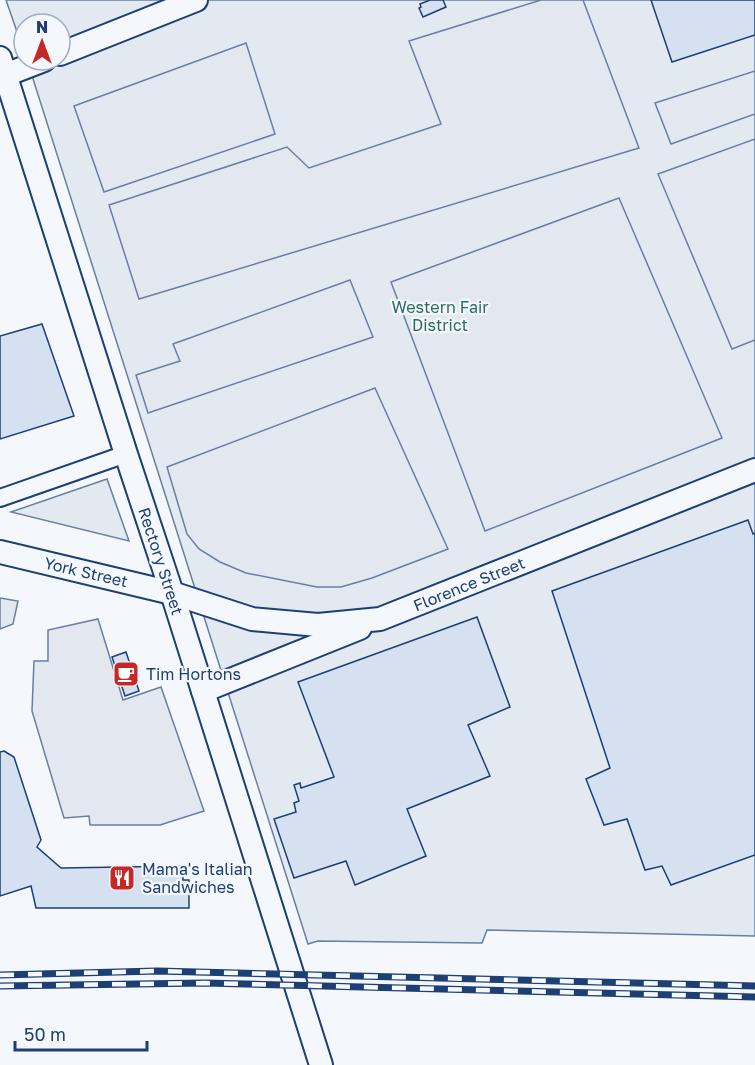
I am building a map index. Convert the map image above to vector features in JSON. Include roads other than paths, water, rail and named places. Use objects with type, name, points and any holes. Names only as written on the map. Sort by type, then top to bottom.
[{"type":"street","points":[[72,49],[196,0]]},
{"type":"street","name":"Rectory Street","points":[[2,70],[172,593],[321,1065]]},
{"type":"street","points":[[0,498],[126,454]]},
{"type":"street","name":"Florence Street","points":[[172,593],[252,619],[318,626],[380,619],[755,470]]},
{"type":"street","name":"York Street","points":[[0,552],[172,593]]},
{"type":"street","points":[[203,690],[380,619]]},
{"type":"railway","points":[[0,975],[157,971],[755,986]]},
{"type":"railway","points":[[0,986],[205,983],[755,997]]},
{"type":"place","name":"Tim Hortons","points":[[126,674]]},
{"type":"place","name":"Mama's Italian Sandwiches","points":[[122,878]]},
{"type":"park label","name":"Western Fair District","points":[[440,316]]}]
